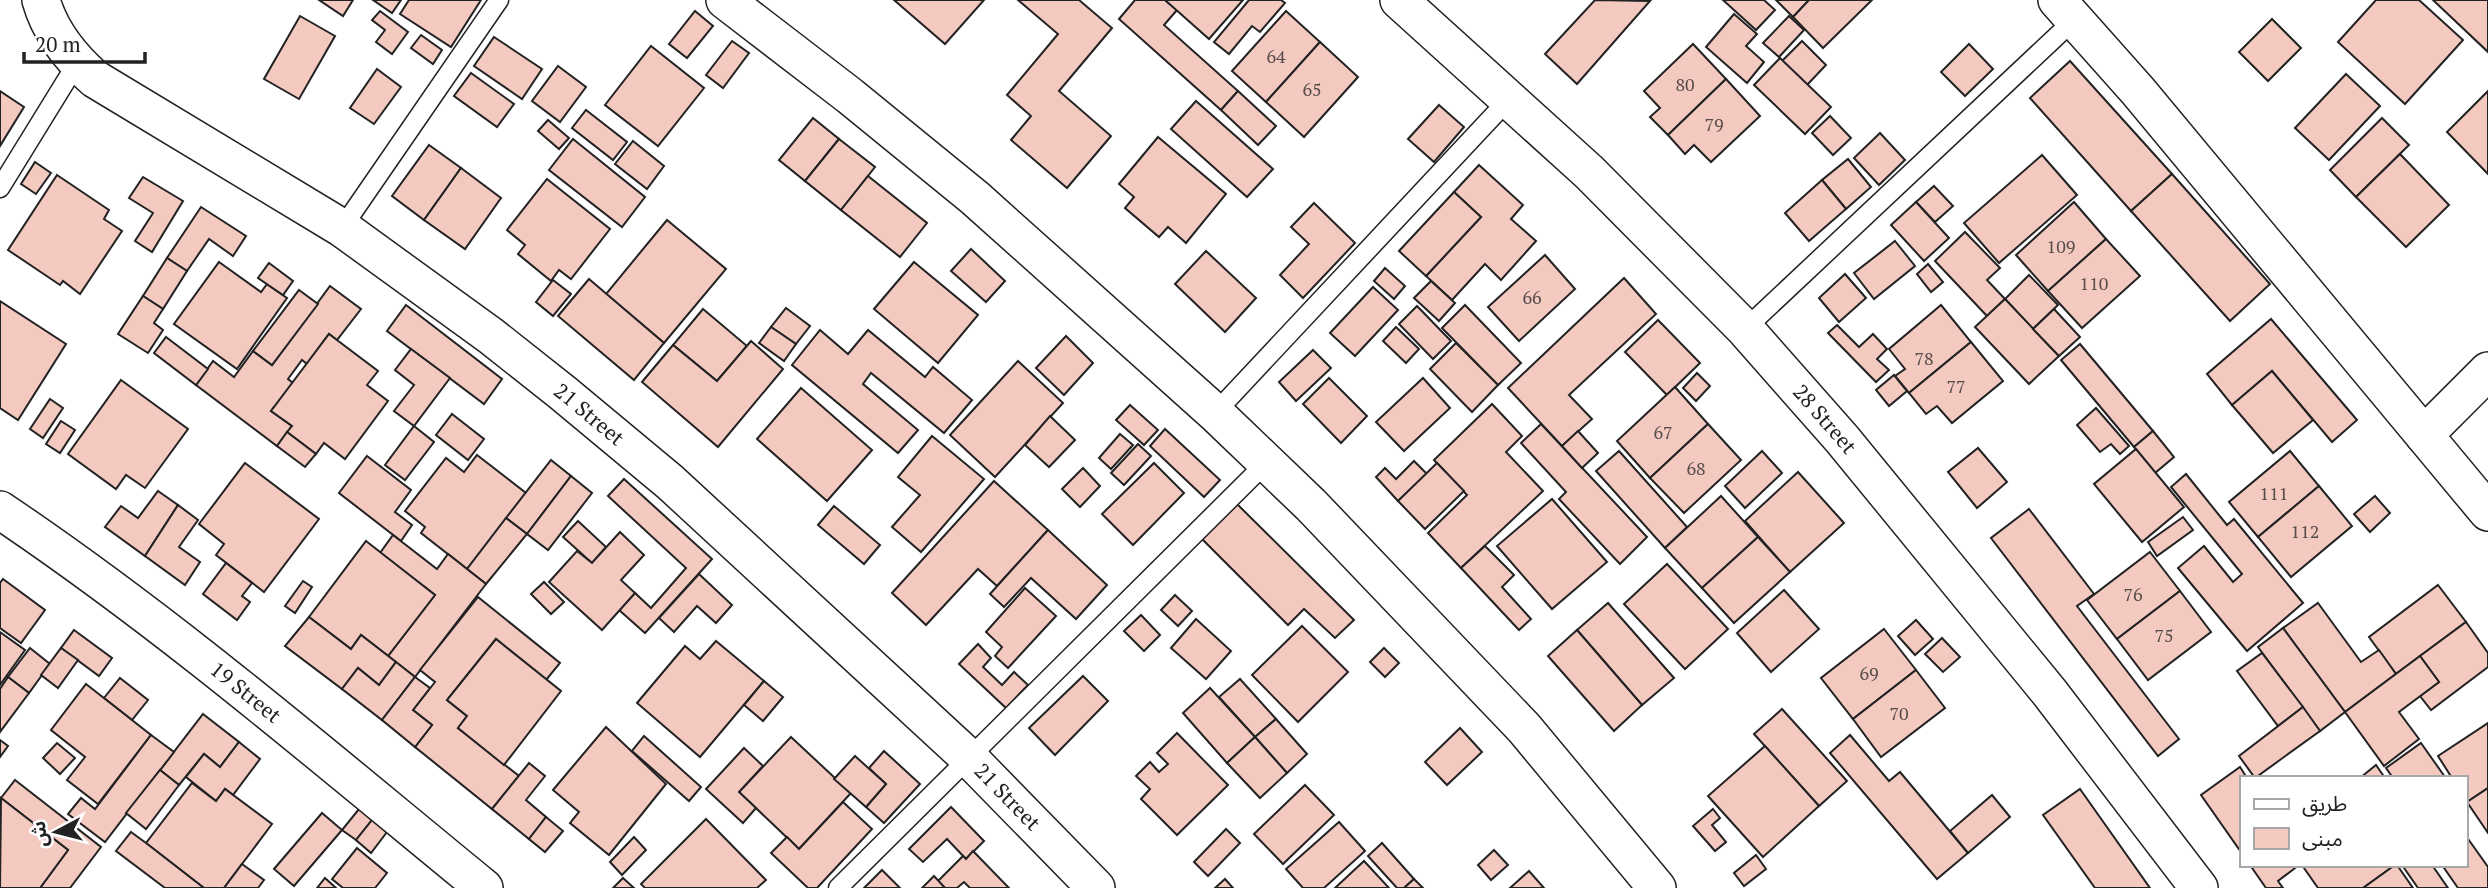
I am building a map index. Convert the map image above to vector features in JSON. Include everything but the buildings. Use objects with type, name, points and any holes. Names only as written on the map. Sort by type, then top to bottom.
[{"type":"street","name":"21 Street","points":[[41,0],[44,12],[59,39],[77,63],[116,93],[342,228],[491,336],[670,482],[969,758],[1096,888]]},
{"type":"street","points":[[725,0],[850,96],[975,198],[1215,413],[1311,505],[1524,728],[1657,888]]},
{"type":"street","name":"28 Street","points":[[1399,0],[1589,172],[1745,329],[1842,439],[2050,693],[2199,888]]},
{"type":"street","points":[[2066,10],[2138,91],[2488,512]]},
{"type":"street","points":[[2424,435],[2488,371]]},
{"type":"street","name":"19 Street","points":[[0,510],[84,567],[203,657],[275,714],[480,887]]},
{"type":"lane","points":[[342,228],[499,0]]},
{"type":"lane","points":[[1745,329],[2066,10]]},
{"type":"lane","points":[[0,188],[77,63]]},
{"type":"lane","points":[[1215,413],[1509,99]]},
{"type":"lane","points":[[838,888],[1266,463]]}]
